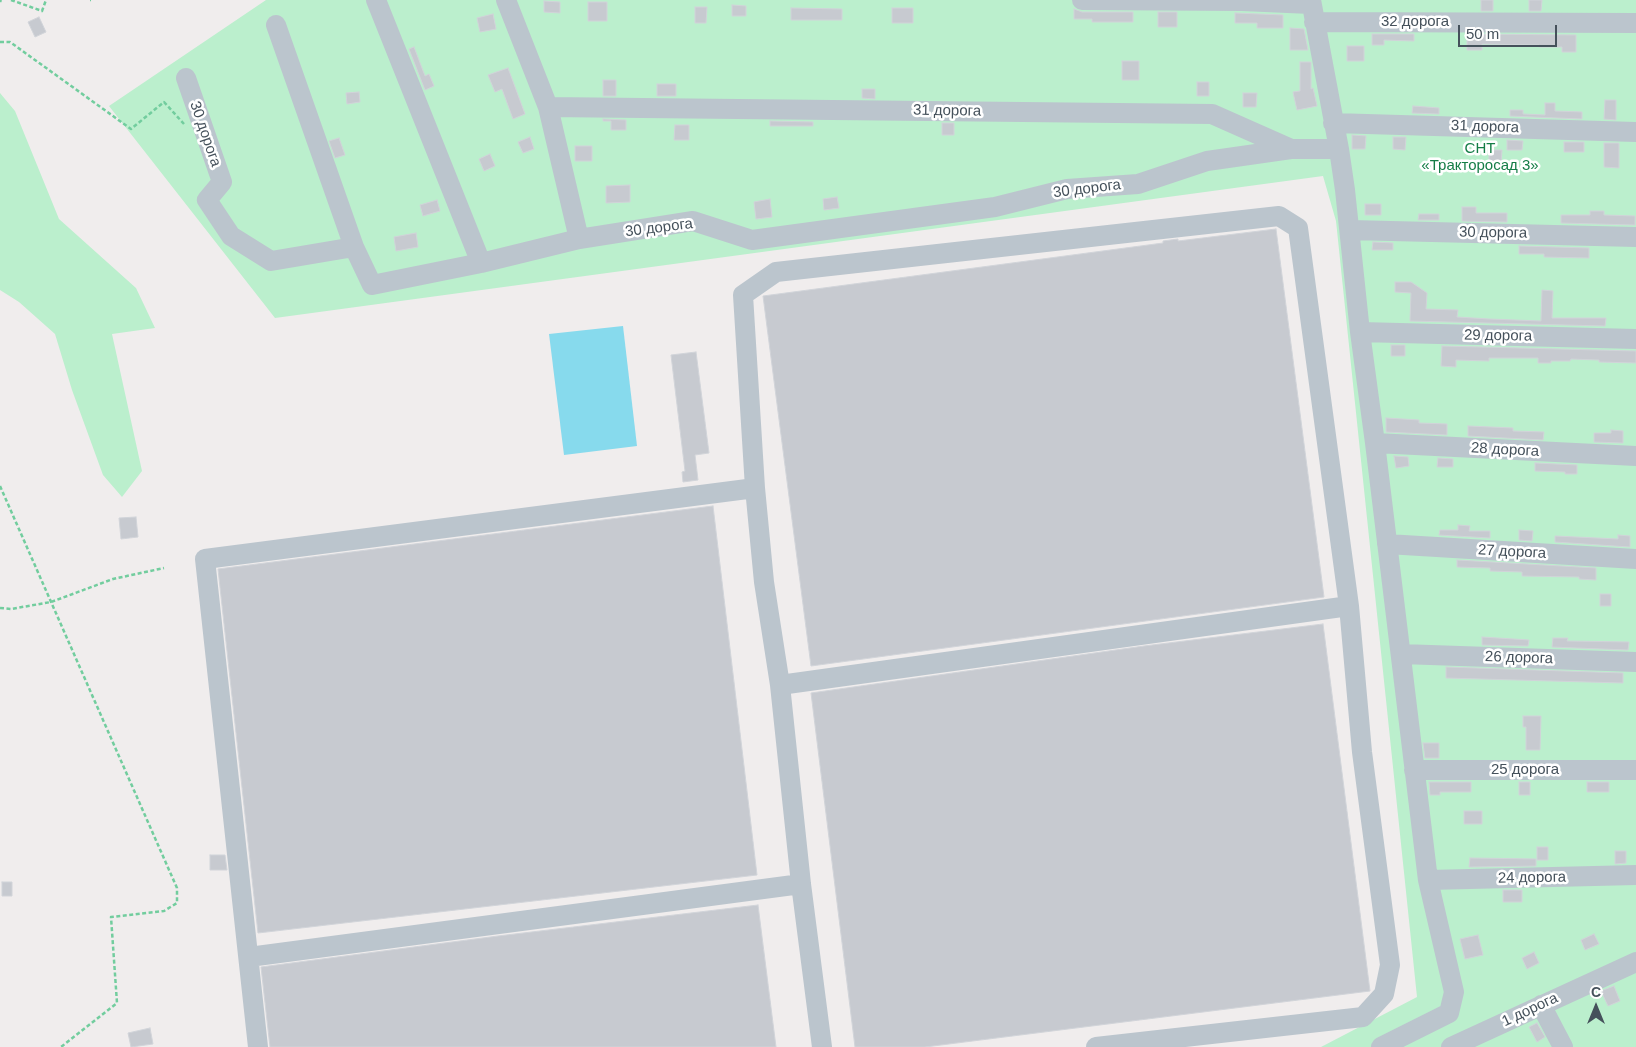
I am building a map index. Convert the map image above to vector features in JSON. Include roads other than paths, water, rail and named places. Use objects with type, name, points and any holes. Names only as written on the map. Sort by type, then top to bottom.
[{"type":"street","points":[[376,0],[481,263]]},
{"type":"street","points":[[506,0],[548,107],[579,239]]},
{"type":"street","name":"32 дорога","points":[[1082,0],[1242,1],[1312,8],[1636,23]]},
{"type":"street","points":[[1312,8],[1339,150],[1350,230],[1360,332],[1428,880],[1454,992],[1449,1013],[1381,1047]]},
{"type":"street","points":[[276,25],[354,247]]},
{"type":"street","name":"30 дорога","points":[[186,78],[222,182],[207,200],[231,236],[271,261],[354,247],[372,285],[481,263],[579,239],[693,221],[752,240],[995,207],[1067,189],[1138,184],[1207,161],[1291,149]]},
{"type":"street","name":"31 дорога","points":[[548,107],[1212,114],[1291,149],[1339,150]]},
{"type":"street","name":"31 дорога","points":[[1334,123],[1636,132]]},
{"type":"street","points":[[822,1047],[801,884],[780,685],[764,582],[755,488],[743,295],[776,272],[1279,216],[1298,228],[1349,606],[1362,752],[1390,965],[1384,994],[1363,1017],[1096,1047]]},
{"type":"street","name":"30 дорога","points":[[1350,230],[1636,236]]},
{"type":"street","name":"29 дорога","points":[[1360,332],[1636,339]]},
{"type":"street","name":"28 дорога","points":[[1375,443],[1636,456]]},
{"type":"street","points":[[258,1047],[205,560],[755,488]]},
{"type":"street","name":"27 дорога","points":[[1387,544],[1636,559]]},
{"type":"street","points":[[780,685],[1349,606]]},
{"type":"street","name":"26 дорога","points":[[1401,654],[1636,662]]},
{"type":"street","name":"25 дорога","points":[[1414,770],[1636,770]]},
{"type":"street","name":"24 дорога","points":[[1428,880],[1636,875]]},
{"type":"street","points":[[249,958],[801,884]]},
{"type":"street","name":"1 дорога","points":[[1451,1047],[1636,962]]},
{"type":"street","points":[[1541,1005],[1564,1047]]},
{"type":"water","points":[[623,326],[637,446],[564,455],[549,334]]},
{"type":"park label","name":"СНТ «Тракторосад 3»","points":[[1480,158]]}]
